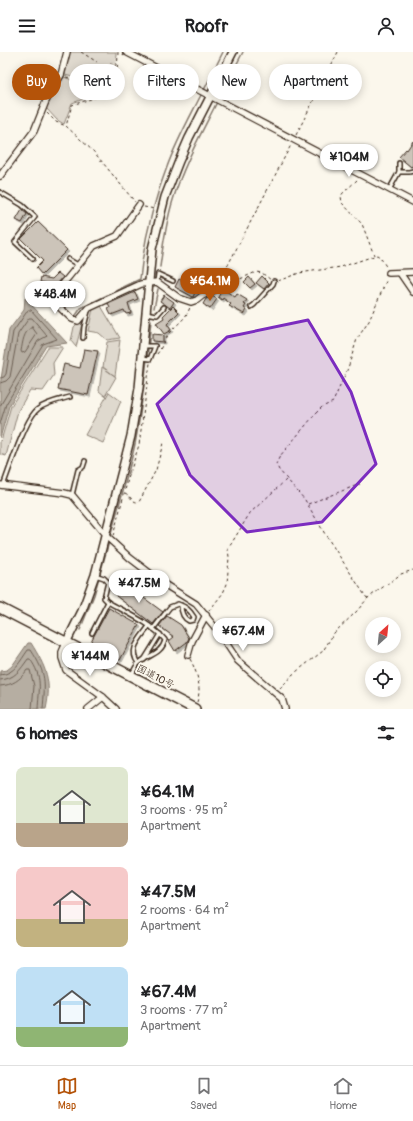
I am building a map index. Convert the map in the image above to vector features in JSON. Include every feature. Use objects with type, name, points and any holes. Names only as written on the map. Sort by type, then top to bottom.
[{"type":"highway","name":"国道10号","points":[[0,608],[194,709]]},
{"type":"street","points":[[0,176],[34,131],[49,94],[62,75],[67,52]]},
{"type":"street","points":[[127,52],[207,95]]},
{"type":"street","points":[[227,64],[233,52]]},
{"type":"street","points":[[116,709],[103,697],[66,670],[62,658],[62,652],[98,576],[109,539],[132,430],[139,388],[147,359],[147,313],[154,242],[169,186],[189,138],[208,100]]},
{"type":"street","points":[[216,100],[413,202]]},
{"type":"street","points":[[139,205],[117,236],[94,246],[52,299],[74,320],[78,321],[89,308],[141,284],[157,282],[179,298],[191,302],[219,288]]},
{"type":"street","points":[[400,272],[413,292]]},
{"type":"street","points":[[389,273],[413,272]]},
{"type":"street","points":[[2,486],[72,495],[109,539],[151,574],[190,600],[238,661],[277,694],[283,701],[285,709]]},
{"type":"street","points":[[188,655],[192,641],[204,618]]},
{"type":"street","points":[[88,709],[103,697]]},
{"type":"lane","points":[[390,190],[399,172],[399,163]]},
{"type":"lane","points":[[399,172],[413,171]]},
{"type":"lane","points":[[0,192],[22,205],[35,217],[15,242],[33,259]]},
{"type":"lane","points":[[68,258],[78,265]]},
{"type":"lane","points":[[157,282],[158,274],[173,281]]},
{"type":"lane","points":[[251,307],[273,284],[274,281]]},
{"type":"lane","points":[[147,313],[157,315],[164,307]]},
{"type":"lane","points":[[83,338],[89,308]]},
{"type":"lane","points":[[147,346],[155,346],[147,359]]},
{"type":"lane","points":[[2,486],[17,447],[36,410],[43,405],[70,397]]},
{"type":"lane","points":[[72,495],[78,470],[83,467],[86,461]]},
{"type":"lane","points":[[98,576],[108,582],[104,598],[108,602],[143,622],[160,634],[165,640],[164,645],[156,653],[138,663],[131,676]]},
{"type":"lane","points":[[92,633],[108,602]]},
{"type":"lane","points":[[153,629],[170,607],[178,604],[190,610],[194,617]]},
{"type":"lane","points":[[181,605],[181,611],[186,619],[190,621],[194,617],[204,618]]},
{"type":"lane","points":[[138,663],[135,658],[134,648],[149,626]]},
{"type":"lane","points":[[144,660],[160,634]]},
{"type":"path","points":[[81,52],[97,62]]},
{"type":"path","points":[[110,63],[117,64],[118,52]]},
{"type":"path","points":[[338,52],[219,284],[219,288],[235,283],[256,272],[262,273],[270,280],[274,281],[299,273],[341,267],[378,255],[388,269],[389,273],[369,321],[357,339],[348,368],[333,402],[322,406],[276,462],[277,467],[308,505],[325,534],[368,598]]},
{"type":"path","points":[[62,75],[69,78]]},
{"type":"path","points":[[66,126],[72,105],[87,100]]},
{"type":"path","points":[[42,109],[56,122],[66,126],[94,152],[136,204],[155,209]]},
{"type":"path","points":[[362,175],[343,194],[341,200],[342,203],[362,224],[374,256]]},
{"type":"path","points":[[109,539],[112,537],[140,440],[150,364],[147,359],[158,353],[162,348],[166,337],[185,316],[191,302]]},
{"type":"path","points":[[124,493],[136,503],[139,502],[156,470],[163,444]]},
{"type":"path","points":[[204,618],[225,590],[229,562],[228,549],[250,513],[287,480]]},
{"type":"path","points":[[308,505],[360,484]]},
{"type":"path","points":[[277,694],[292,676],[323,650],[334,632],[356,612],[368,598],[401,574],[413,570]]},
{"type":"path","points":[[188,655],[195,667],[200,687],[194,709]]},
{"type":"highlighted area","points":[[308,320],[351,392],[376,464],[322,522],[247,532],[190,475],[157,404],[227,337]]},
{"type":"shaded area","points":[[70,52],[116,52],[116,64],[69,64],[69,76],[65,75]]},
{"type":"shaded area","points":[[64,77],[69,79],[69,100],[81,100],[72,103],[64,124],[57,120],[46,108],[51,100],[61,100],[61,82]]},
{"type":"shaded area","points":[[101,306],[120,338],[107,340],[99,333],[88,331],[93,309]]},
{"type":"shaded area","points":[[84,316],[76,347],[71,341],[74,327]]},
{"type":"shaded area","points":[[120,340],[115,376],[103,367],[107,342]]},
{"type":"shaded area","points":[[48,347],[63,347],[53,363],[54,375],[43,391],[30,390],[18,411],[6,456],[0,454],[0,440],[1,441],[11,406]]},
{"type":"shaded area","points":[[102,367],[116,377],[105,396],[99,391]]},
{"type":"shaded area","points":[[109,392],[121,401],[103,443],[85,435]]},
{"type":"water","points":[[25,298],[67,343],[46,346],[9,406],[0,438],[0,385],[9,330],[24,310]]},
{"type":"water","points":[[28,643],[31,643],[41,660],[46,674],[48,682],[48,699],[46,709],[0,709],[0,671],[7,670],[12,666]]},
{"type":"building","points":[[413,141],[413,165],[411,167],[399,157],[406,149],[407,150]]},
{"type":"building","points":[[22,210],[27,214],[22,223],[16,220]]},
{"type":"building","points":[[38,222],[67,250],[42,275],[36,268],[43,261],[21,239]]},
{"type":"building","points":[[58,273],[63,277],[55,287],[53,285],[40,282],[41,277],[52,279]]},
{"type":"building","points":[[262,276],[269,283],[264,289],[256,283]]},
{"type":"building","points":[[249,277],[255,284],[250,288],[244,282]]},
{"type":"building","points":[[179,279],[197,288],[193,297],[175,287]]},
{"type":"building","points":[[223,289],[235,297],[237,294],[247,300],[244,304],[246,305],[244,308],[247,310],[244,314],[229,306],[231,304],[223,298],[222,300],[218,297]]},
{"type":"building","points":[[135,292],[138,299],[128,303],[131,313],[126,314],[124,310],[111,315],[108,309],[110,308],[108,304]]},
{"type":"building","points":[[164,295],[174,302],[170,308],[160,301]]},
{"type":"building","points":[[212,296],[217,299],[210,309],[203,304],[206,299]]},
{"type":"building","points":[[173,306],[179,312],[167,324],[171,330],[164,334],[156,323],[164,318],[163,316]]},
{"type":"building","points":[[152,334],[163,335],[163,342],[152,341]]},
{"type":"building","points":[[84,349],[98,351],[88,395],[58,389],[64,364],[80,368]]},
{"type":"building","points":[[125,584],[163,612],[153,624],[116,596]]},
{"type":"building","points":[[109,608],[139,625],[120,660],[90,643]]},
{"type":"building","points":[[167,616],[181,625],[189,638],[187,642],[175,651],[169,641],[174,637],[159,626]]},
{"type":"waterway","points":[[204,90],[223,52]]},
{"type":"waterway","points":[[237,64],[243,52]]},
{"type":"waterway","points":[[74,318],[81,308],[140,279],[144,251],[157,194],[183,130],[202,93]]},
{"type":"waterway","points":[[160,267],[167,225],[177,187],[193,150],[217,102]]},
{"type":"waterway","points":[[154,308],[158,289]]},
{"type":"waterway","points":[[110,538],[138,429],[143,398],[151,321]]},
{"type":"waterway","points":[[80,630],[94,595],[109,542]]}]
